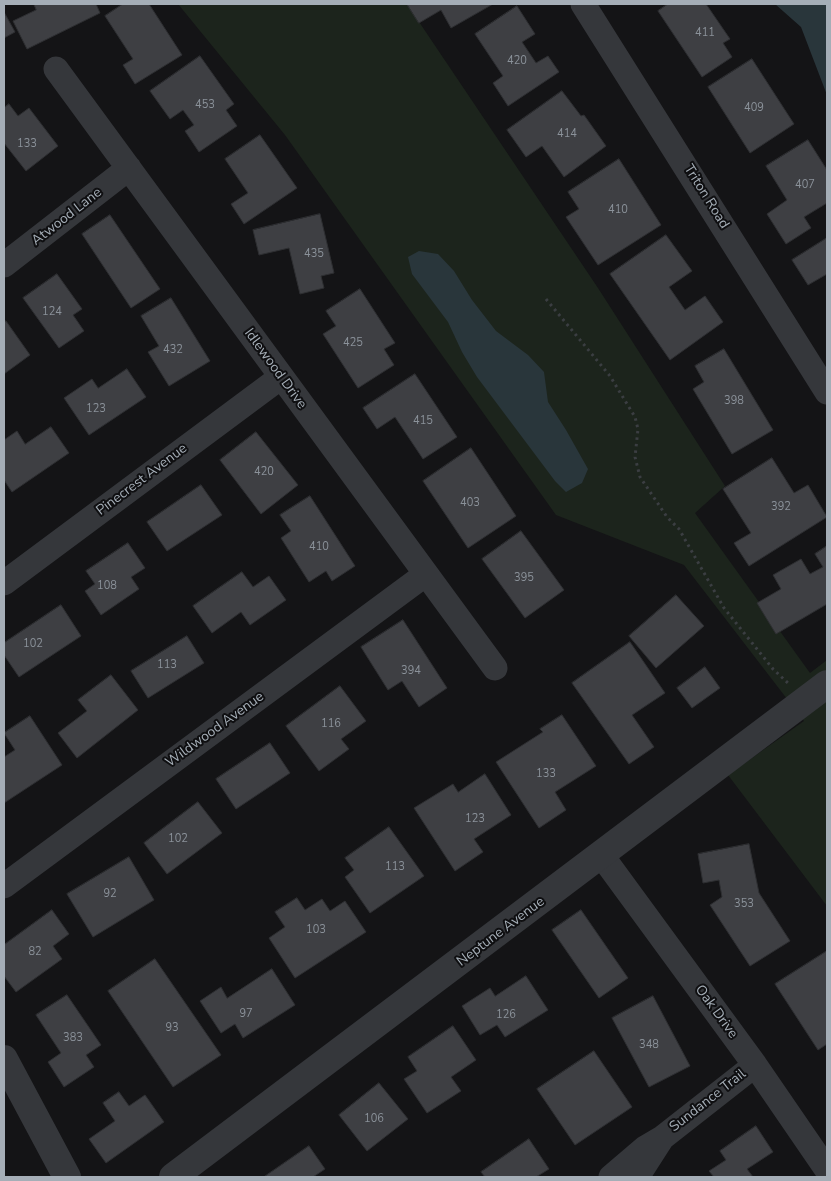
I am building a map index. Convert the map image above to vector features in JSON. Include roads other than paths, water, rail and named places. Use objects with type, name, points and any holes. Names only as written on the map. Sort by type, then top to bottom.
[{"type":"street","name":"Triton Road","points":[[582,4],[827,392]]},
{"type":"street","name":"Idlewood Drive","points":[[56,69],[495,668]]},
{"type":"street","name":"Atwood Lane","points":[[4,265],[129,168]]},
{"type":"street","name":"Pinecrest Avenue","points":[[4,583],[281,377]]},
{"type":"street","name":"Wildwood Avenue","points":[[4,886],[426,574]]},
{"type":"street","name":"Neptune Avenue","points":[[173,1177],[602,856],[820,690]]},
{"type":"street","name":"Oak Drive","points":[[602,856],[755,1065],[827,1170]]},
{"type":"street","points":[[4,1059],[67,1177]]},
{"type":"street","name":"Sundance Trail","points":[[611,1177],[645,1148],[662,1138],[755,1065]]},
{"type":"street","name":"Sundance Trail","points":[[637,1177],[662,1138]]}]
